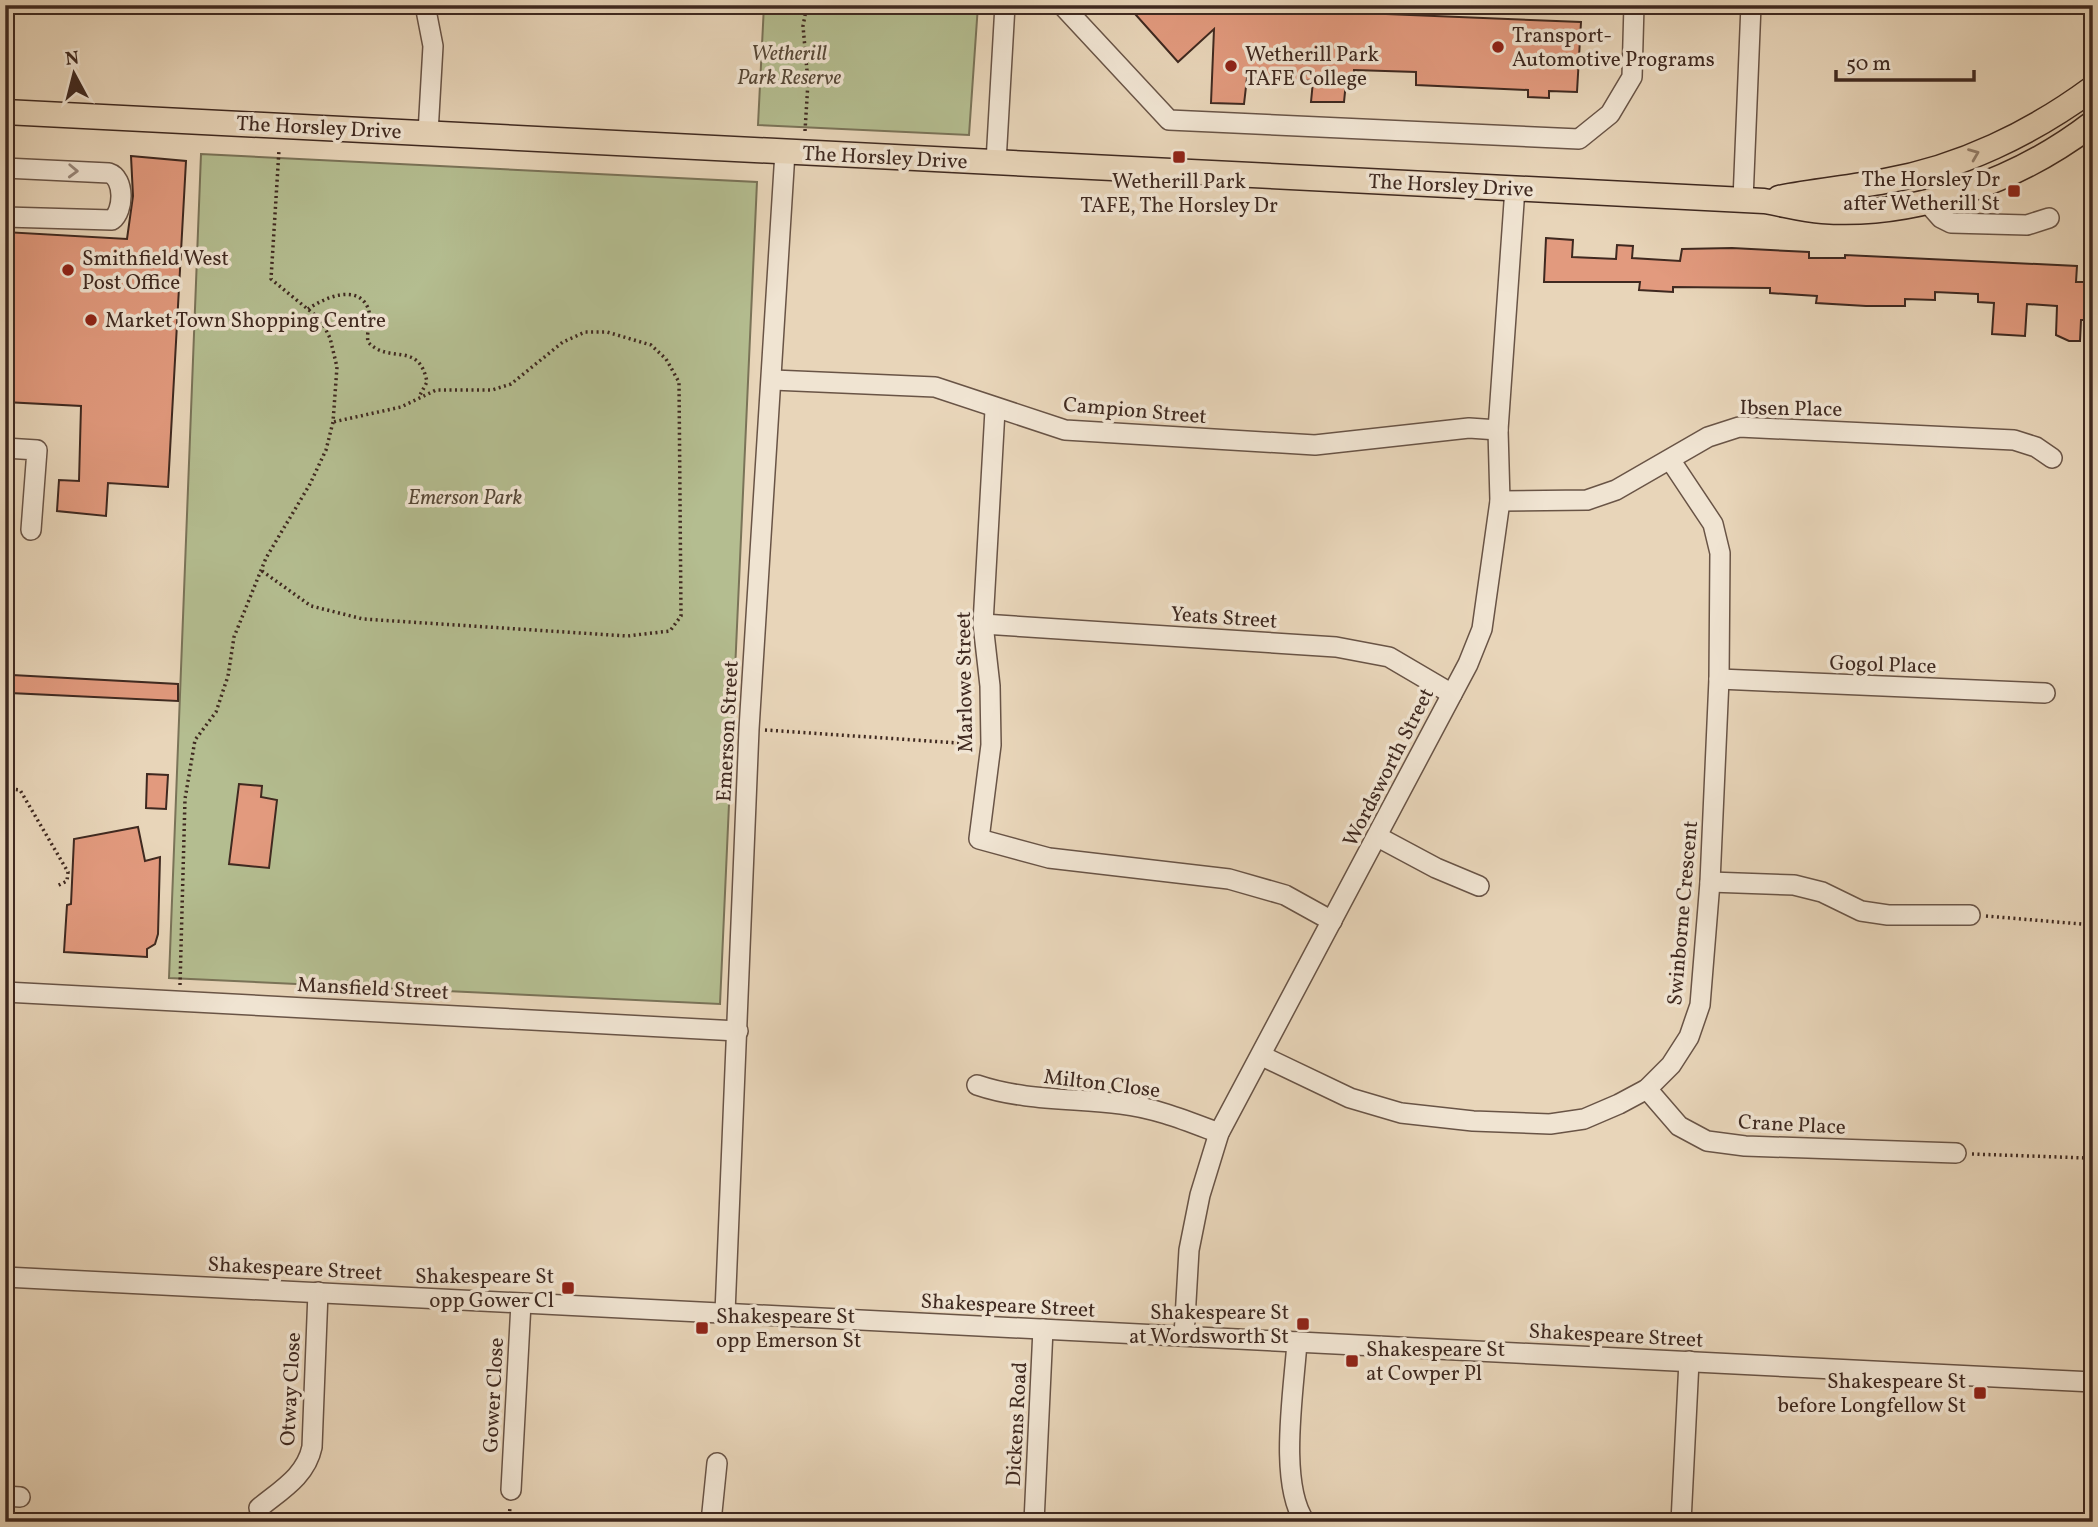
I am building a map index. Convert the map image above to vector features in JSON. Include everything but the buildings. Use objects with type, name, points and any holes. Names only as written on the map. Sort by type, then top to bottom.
[{"type":"main road","name":"The Horsley Drive","points":[[1753,201],[1886,181],[1957,161],[2031,129],[2093,88]]},
{"type":"main road","name":"The Horsley Drive","points":[[5,112],[1515,188],[1753,201],[1821,211],[1869,210],[1926,201],[1987,183],[2021,168],[2087,130]]},
{"type":"street","points":[[425,5],[433,46],[428,133]]},
{"type":"street","points":[[996,162],[1005,5]]},
{"type":"street","points":[[1062,5],[1168,120],[1578,139],[1610,114],[1632,77],[1634,5]]},
{"type":"street","points":[[1751,5],[1753,201]]},
{"type":"street","name":"Emerson Street","points":[[726,1313],[749,729],[773,380],[785,152]]},
{"type":"street","points":[[5,168],[109,173],[120,182],[119,209],[112,220],[5,217]]},
{"type":"street","name":"Wordsworth Street","points":[[1184,1335],[1189,1250],[1200,1195],[1219,1133],[1378,837],[1452,694],[1482,629],[1500,501],[1498,430],[1515,188]]},
{"type":"street","points":[[1926,201],[1941,218],[1951,223],[2027,225],[2049,218]]},
{"type":"street","name":"Campion Street","points":[[773,380],[935,387],[995,410],[1065,430],[1315,445],[1469,428],[1498,430]]},
{"type":"street","name":"Marlowe Street","points":[[995,410],[983,624],[990,686],[990,745],[979,839],[1049,858],[1229,880],[1285,895],[1332,921]]},
{"type":"street","name":"Ibsen Place","points":[[1500,501],[1587,500],[1616,490],[1671,461],[1708,437],[1739,426],[2014,440],[2036,447],[2052,458]]},
{"type":"street","points":[[5,448],[37,450],[31,530]]},
{"type":"street","name":"Swinborne Crescent","points":[[1262,1056],[1350,1098],[1401,1113],[1473,1121],[1550,1124],[1584,1119],[1647,1089],[1671,1065],[1689,1037],[1700,1005],[1710,882],[1719,680],[1720,553],[1713,524],[1671,461]]},
{"type":"street","name":"Yeats Street","points":[[983,624],[1336,647],[1389,657],[1452,694]]},
{"type":"street","name":"Gogol Place","points":[[1719,680],[2045,693]]},
{"type":"street","points":[[1378,837],[1436,869],[1479,886]]},
{"type":"street","points":[[1710,882],[1794,885],[1822,892],[1861,911],[1888,915],[1970,915]]},
{"type":"street","name":"Mansfield Street","points":[[5,992],[738,1031]]},
{"type":"street","name":"Milton Close","points":[[978,1085],[1006,1095],[1121,1104],[1161,1111],[1219,1133]]},
{"type":"street","name":"Crane Place","points":[[1647,1089],[1679,1126],[1707,1141],[1745,1146],[1956,1153]]},
{"type":"street","name":"Shakespeare Street","points":[[5,1277],[2093,1382]]},
{"type":"street","name":"Otway Close","points":[[260,1508],[300,1474],[309,1462],[317,1292]]},
{"type":"street","name":"Gower Close","points":[[511,1490],[521,1303]]},
{"type":"street","name":"Dickens Road","points":[[1034,1522],[1043,1329]]},
{"type":"street","points":[[1297,1342],[1289,1475],[1297,1509],[1305,1522]]},
{"type":"street","points":[[1681,1522],[1689,1361]]},
{"type":"street","points":[[711,1522],[717,1463]]},
{"type":"path","points":[[807,5],[803,26],[808,82],[805,132],[813,132]]},
{"type":"path","points":[[179,1001],[185,799],[195,740],[216,712],[228,676],[234,637],[266,558],[310,484],[326,450],[333,422],[337,367],[330,338],[321,320],[294,296],[278,288],[271,279],[279,150]]},
{"type":"path","points":[[308,309],[337,295],[353,295],[363,301],[370,310],[366,333],[368,342],[374,349],[412,357],[422,364],[427,383],[420,395]]},
{"type":"path","points":[[262,571],[311,606],[363,620],[627,636],[670,631],[681,616],[683,591],[679,382],[666,359],[651,345],[607,331],[585,332],[563,342],[511,384],[492,390],[436,390],[420,395],[401,407],[333,422]]},
{"type":"path","points":[[749,729],[990,745]]},
{"type":"path","points":[[5,788],[20,790],[70,872],[67,881],[57,886]]},
{"type":"path","points":[[1970,915],[2093,925]]},
{"type":"path","points":[[1956,1153],[2087,1158]]},
{"type":"green space","name":"Wetherill Park Reserve","points":[[764,5],[978,5],[969,135],[758,125]]},
{"type":"green space","name":"Emerson Park","points":[[201,154],[757,182],[720,1004],[169,978]]},
{"type":"place","name":"Transport- Automotive Programs","points":[[1498,47]]},
{"type":"place","name":"Wetherill Park TAFE College","points":[[1231,66]]},
{"type":"place","name":"Wetherill Park TAFE, The Horsley Dr","points":[[1179,157]]},
{"type":"place","name":"The Horsley Dr after Wetherill St","points":[[2014,191]]},
{"type":"place","name":"Smithfield West Post Office","points":[[68,270]]},
{"type":"place","name":"Market Town Shopping Centre","points":[[91,320]]},
{"type":"place","name":"Shakespeare St opp Gower Cl","points":[[568,1288]]},
{"type":"place","name":"Shakespeare St at Wordsworth St","points":[[1303,1324]]},
{"type":"place","name":"Shakespeare St opp Emerson St","points":[[702,1328]]},
{"type":"place","name":"Shakespeare St at Cowper Pl","points":[[1352,1361]]},
{"type":"place","name":"Shakespeare St before Longfellow St","points":[[1980,1393]]}]
